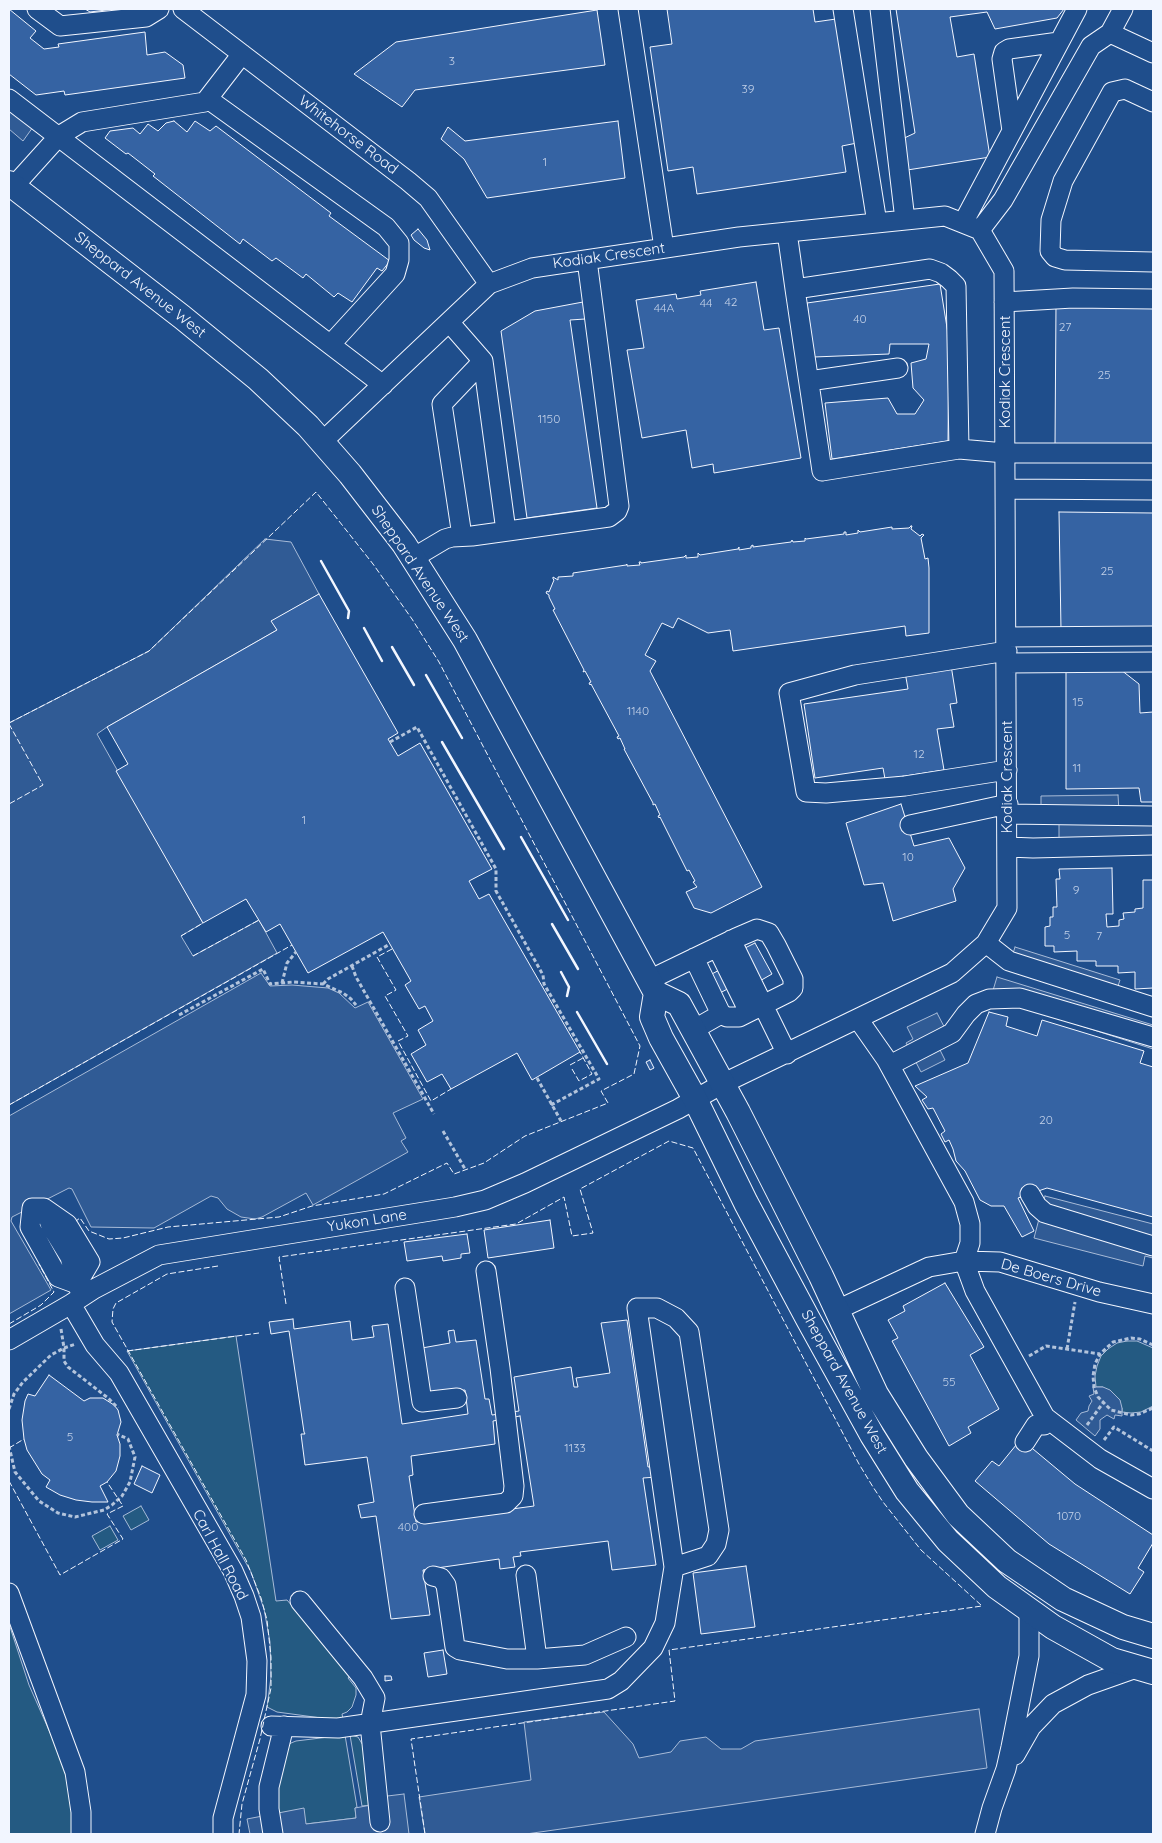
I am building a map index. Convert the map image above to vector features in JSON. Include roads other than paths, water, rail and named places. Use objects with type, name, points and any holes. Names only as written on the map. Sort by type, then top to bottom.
[{"type":"main road","name":"Sheppard Avenue West","points":[[11,185],[182,317],[258,379],[323,441],[350,474],[413,558],[465,640],[653,986],[679,1004],[722,1084],[837,1310],[876,1394],[916,1458],[958,1515],[1007,1561],[1063,1599],[1122,1627],[1153,1636]]},
{"type":"main road","name":"Sheppard Avenue West","points":[[653,986],[652,1017],[661,1038],[695,1099],[746,1203],[808,1319],[872,1435],[907,1491],[948,1541],[998,1587],[1028,1610],[1053,1627],[1112,1660],[1145,1670]]},
{"type":"street","points":[[37,9],[60,26],[146,16],[159,9]]},
{"type":"street","name":"Whitehorse Road","points":[[183,9],[428,198],[489,284]]},
{"type":"street","points":[[628,9],[664,248]]},
{"type":"street","points":[[843,9],[877,223]]},
{"type":"street","points":[[880,9],[905,220]]},
{"type":"street","points":[[962,223],[1077,9]]},
{"type":"street","points":[[980,230],[1004,200],[1091,46],[1110,33],[1123,9]]},
{"type":"street","points":[[1110,33],[1153,53]]},
{"type":"street","points":[[1012,131],[1002,59],[1004,52],[1009,49],[1059,42]]},
{"type":"street","points":[[11,185],[59,136],[82,122],[205,102],[242,54]]},
{"type":"street","points":[[1153,102],[1125,89],[1112,92],[1063,181],[1051,220],[1050,251],[1056,257],[1065,260],[1153,262]]},
{"type":"street","points":[[9,99],[331,344],[382,385]]},
{"type":"street","points":[[208,99],[386,227],[399,242],[399,260],[395,274],[331,344]]},
{"type":"street","name":"Kodiak Crescent","points":[[323,441],[489,284],[532,268],[787,232],[945,216],[980,230],[1004,271],[1007,908],[986,943],[952,973],[722,1084]]},
{"type":"street","points":[[787,232],[822,471],[959,449],[1006,453],[1153,454]]},
{"type":"street","points":[[413,558],[445,539],[609,517],[617,511],[619,506],[587,260]]},
{"type":"street","points":[[795,289],[930,270],[941,272],[949,279],[956,286],[959,449]]},
{"type":"street","points":[[1004,302],[1073,298],[1153,299]]},
{"type":"street","points":[[449,322],[482,361],[506,531]]},
{"type":"street","points":[[462,536],[442,404],[482,361]]},
{"type":"street","points":[[809,381],[898,368]]},
{"type":"street","points":[[1006,489],[1153,490]]},
{"type":"street","points":[[1007,770],[905,786],[826,793],[806,792],[789,693],[855,675],[1007,650],[1153,636]]},
{"type":"street","points":[[1007,650],[1153,662]]},
{"type":"street","points":[[910,825],[1008,809],[1153,816]]},
{"type":"street","points":[[1008,847],[1153,845]]},
{"type":"street","points":[[653,986],[694,958],[758,929],[769,933],[793,979],[793,988],[789,992],[756,1009],[733,1018],[721,1014],[694,958]]},
{"type":"street","points":[[724,943],[756,1009],[787,1054]]},
{"type":"street","points":[[986,943],[1008,961],[1153,1006]]},
{"type":"street","points":[[890,1065],[952,1034],[966,1014],[976,1004],[989,999],[1020,998],[1153,1037]]},
{"type":"street","points":[[693,1030],[721,1014]]},
{"type":"street","points":[[858,1019],[890,1065],[964,1202],[970,1224],[970,1243],[964,1261],[975,1292],[1045,1417],[1046,1422],[1100,1459],[1153,1490]]},
{"type":"street","name":"Yukon Lane","points":[[9,1340],[77,1295],[159,1255],[454,1207],[484,1200],[525,1183],[678,1109],[722,1084]]},
{"type":"street","points":[[1030,1194],[1037,1206],[1045,1213],[1153,1246]]},
{"type":"street","points":[[32,1208],[44,1208],[67,1224],[90,1262],[77,1295],[58,1277],[30,1227],[32,1208]]},
{"type":"street","name":"De Boers Drive","points":[[837,1310],[928,1267],[964,1261],[1000,1262],[1099,1292],[1153,1304]]},
{"type":"street","points":[[424,1514],[506,1503],[513,1496],[514,1486],[506,1417],[486,1271]]},
{"type":"street","points":[[405,1288],[422,1402],[457,1398]]},
{"type":"street","name":"Carl Hall Road","points":[[77,1295],[91,1339],[119,1373],[232,1571],[244,1596],[251,1617],[257,1656],[256,1695],[223,1818],[223,1834]]},
{"type":"street","points":[[273,1834],[269,1809],[269,1786],[277,1726],[338,1728],[608,1689],[621,1681],[653,1648],[665,1623],[674,1568],[636,1308],[657,1308],[676,1318],[689,1332],[719,1530],[716,1544],[708,1556],[674,1568]]},
{"type":"street","points":[[1029,1445],[1036,1426],[1046,1422]]},
{"type":"street","points":[[526,1575],[537,1659]]},
{"type":"street","points":[[433,1576],[441,1578],[446,1585],[454,1647],[460,1650],[506,1659],[537,1659],[585,1655],[626,1637]]},
{"type":"street","points":[[9,1592],[75,1772],[81,1812],[81,1834]]},
{"type":"street","points":[[300,1601],[367,1684],[375,1698],[370,1724],[380,1822]]},
{"type":"street","points":[[985,1834],[1006,1769],[1029,1656],[1028,1610]]},
{"type":"street","points":[[1006,1769],[1031,1727],[1054,1704],[1088,1685],[1145,1670]]}]
